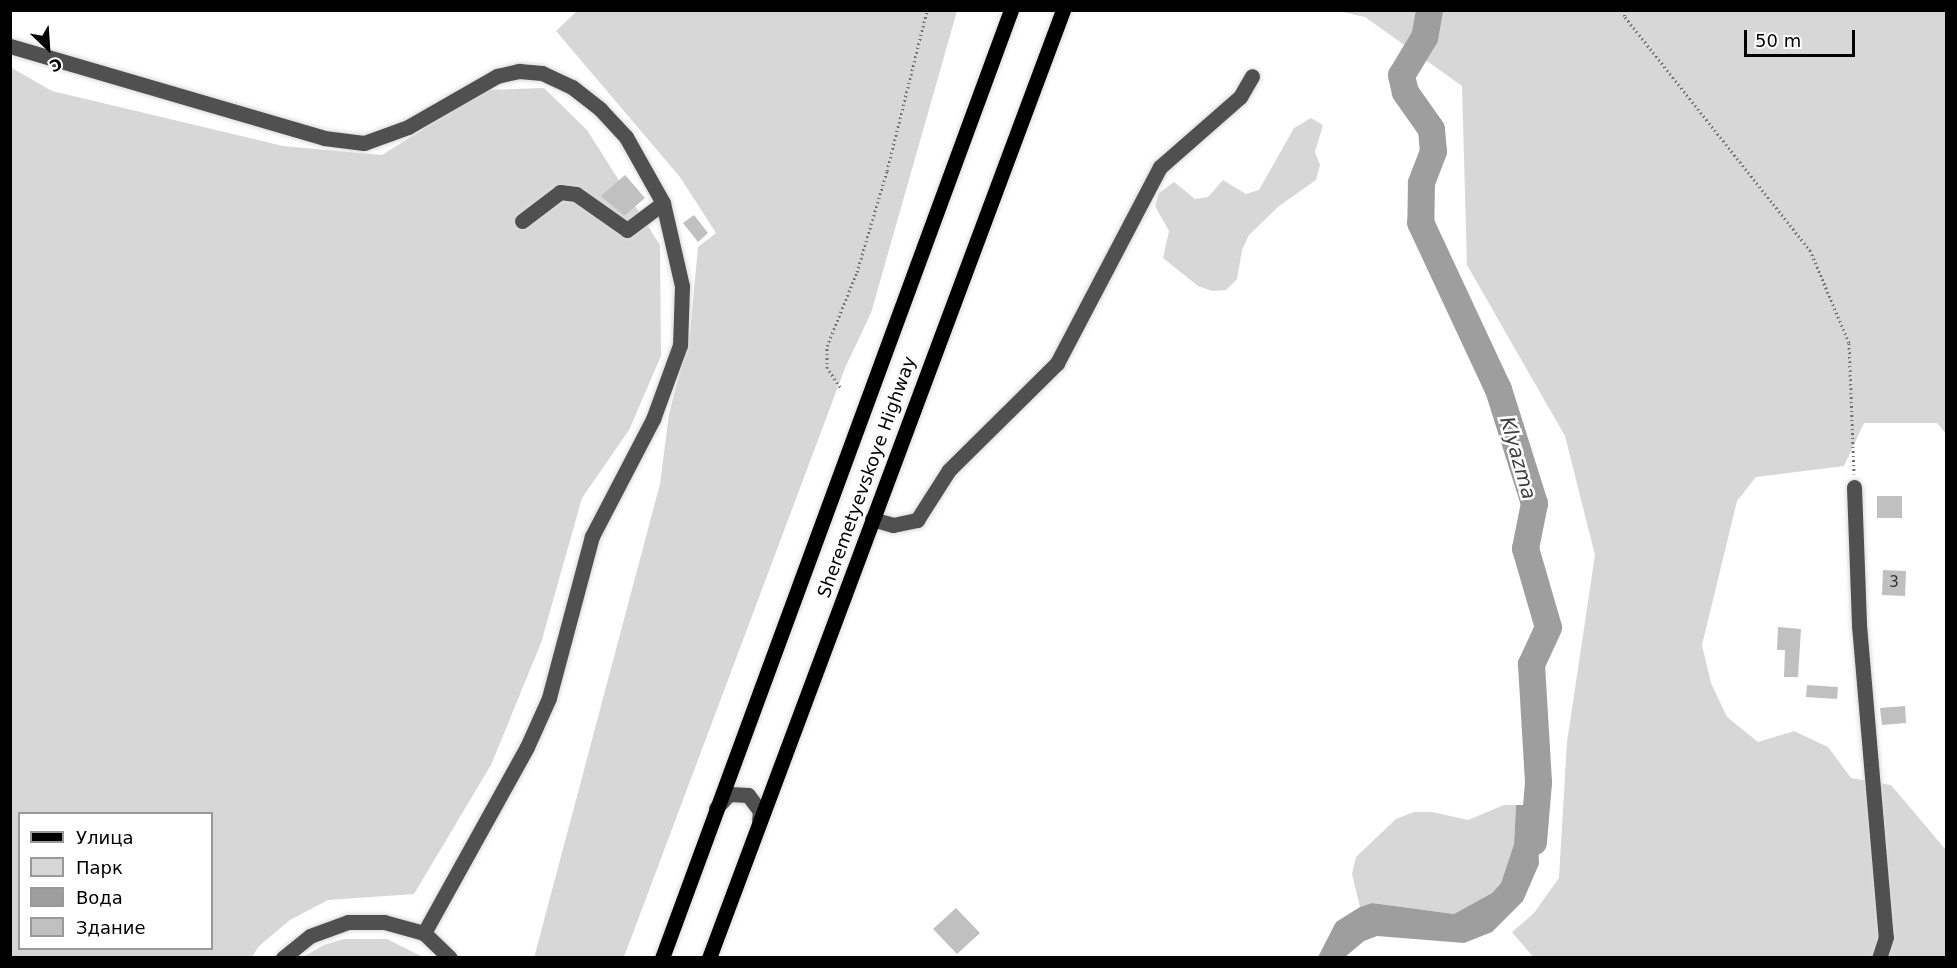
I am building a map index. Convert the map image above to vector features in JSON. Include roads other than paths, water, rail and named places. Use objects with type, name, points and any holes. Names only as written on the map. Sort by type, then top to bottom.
[{"type":"main road","name":"Sheremetyevskoye Highway","points":[[662,957],[1011,10]]},
{"type":"main road","name":"Sheremetyevskoye Highway","points":[[709,957],[1063,10]]},
{"type":"street","points":[[10,46],[324,138],[364,143],[408,126],[497,76],[519,71],[542,73],[572,87],[600,109],[626,137],[663,203],[682,285],[676,354],[652,419],[592,536],[549,698],[527,747],[424,933]]},
{"type":"street","points":[[872,519],[893,525],[917,520],[949,470],[1057,363],[1160,167],[1240,97],[1252,76]]},
{"type":"street","points":[[522,221],[560,192],[576,194],[627,230],[663,203]]},
{"type":"street","points":[[1854,488],[1859,625],[1886,937],[1878,957]]},
{"type":"street","points":[[716,808],[729,794],[748,795],[756,801],[759,820]]},
{"type":"street","points":[[283,957],[310,936],[348,922],[384,922],[424,933],[450,957]]},
{"type":"water","points":[[1516,805],[1545,805],[1538,835],[1539,864],[1523,901],[1492,932],[1464,943],[1377,936],[1364,941],[1345,957],[1318,957],[1336,922],[1360,907],[1372,903],[1454,914],[1492,893],[1501,883],[1514,844]]},
{"type":"waterway","name":"Klyazma","points":[[1429,10],[1424,37],[1401,75],[1405,92],[1431,129],[1433,151],[1421,183],[1420,222],[1498,389],[1534,503],[1525,548],[1548,627],[1531,664],[1538,782],[1533,842]]}]
